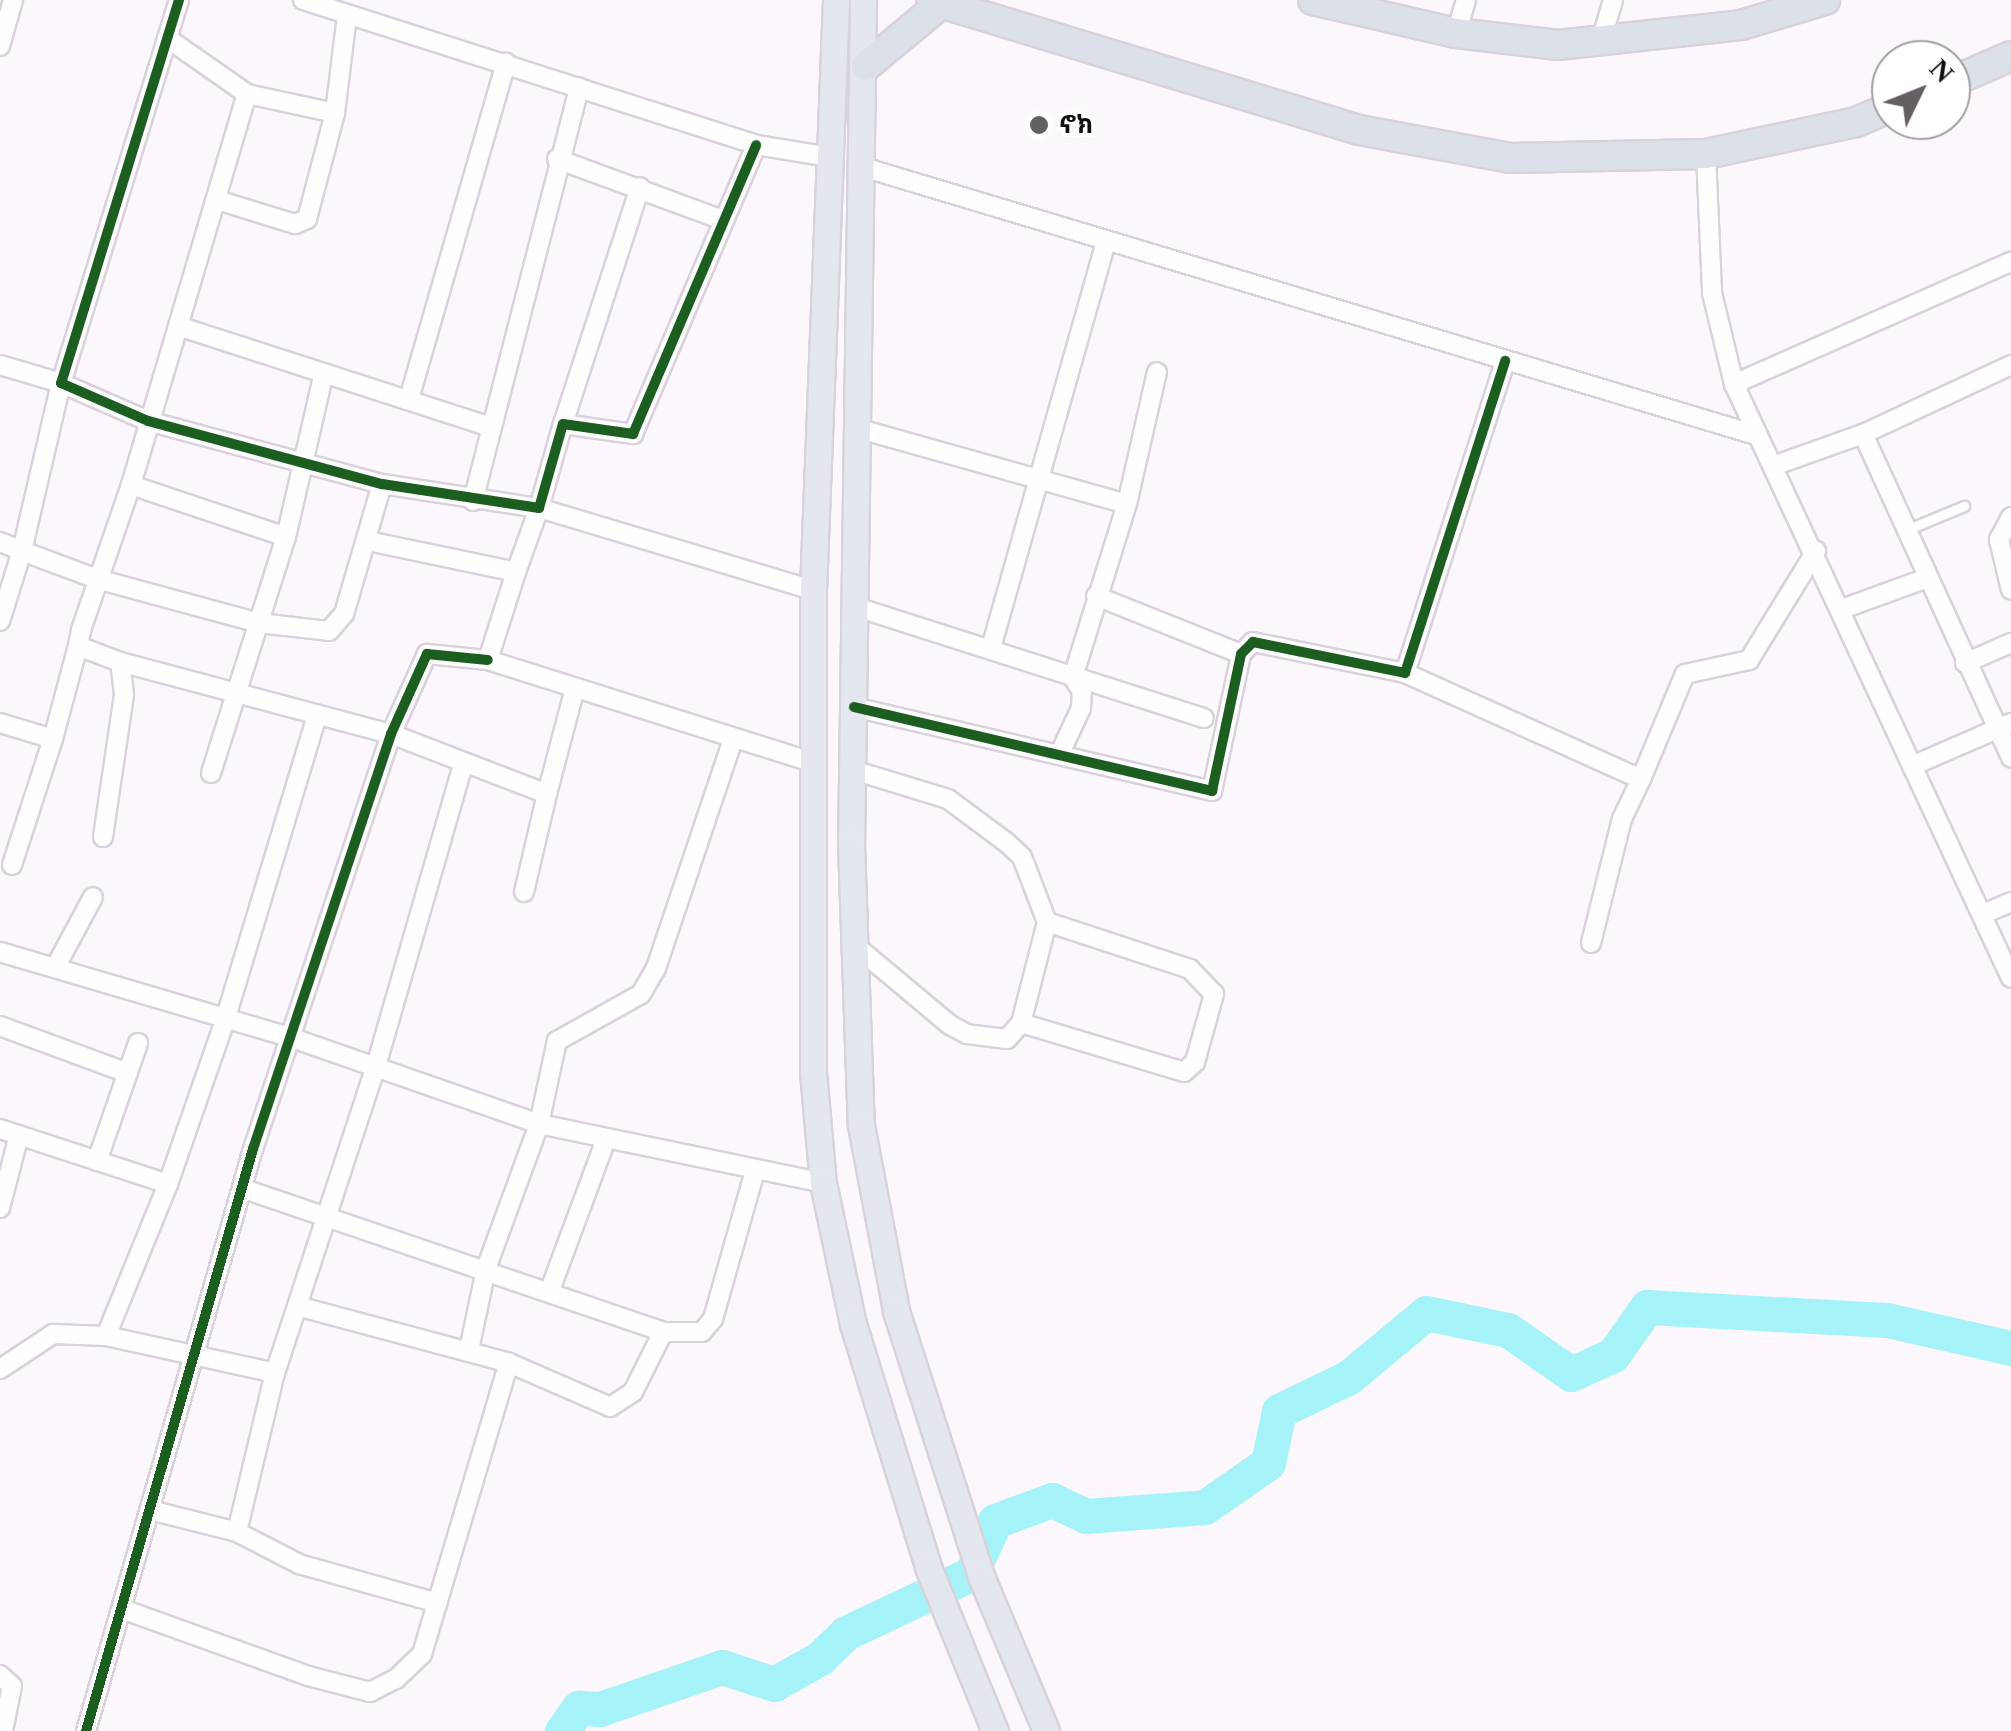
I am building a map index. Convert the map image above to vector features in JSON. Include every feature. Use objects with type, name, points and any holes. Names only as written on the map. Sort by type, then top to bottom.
[{"type":"highway","points":[[1313,0],[1456,33],[1600,44],[1741,25],[1820,1]]},
{"type":"highway","points":[[866,66],[936,2],[1359,130],[1510,158],[1706,154],[1871,116]]},
{"type":"highway","points":[[1971,73],[2011,56]]},
{"type":"main road","points":[[836,0],[813,590],[812,1072],[823,1183],[853,1324],[928,1566],[995,1731]]},
{"type":"main road","points":[[864,0],[866,168],[853,770],[853,944],[861,1125],[896,1310],[981,1576],[1046,1731]]},
{"type":"main road","points":[[813,644],[854,646]]},
{"type":"main road","points":[[853,1324],[896,1310]]},
{"type":"street","points":[[0,621],[22,551],[61,383],[179,0]]},
{"type":"street","points":[[303,0],[756,145],[830,158]]},
{"type":"street","points":[[1456,33],[1466,0]]},
{"type":"street","points":[[1600,44],[1613,0]]},
{"type":"street","points":[[0,46],[8,4]]},
{"type":"street","points":[[217,200],[304,222],[335,113],[347,15]]},
{"type":"street","points":[[168,38],[246,94],[335,113]]},
{"type":"street","points":[[410,398],[506,63]]},
{"type":"street","points":[[474,500],[557,159],[579,87]]},
{"type":"street","points":[[12,865],[54,739],[97,579],[131,485],[246,94]]},
{"type":"street","points":[[563,424],[623,436],[641,425],[756,145]]},
{"type":"street","points":[[1706,154],[1712,293],[1734,384],[1816,551],[2011,978]]},
{"type":"street","points":[[557,159],[724,220]]},
{"type":"street","points":[[866,168],[1756,435]]},
{"type":"street","points":[[488,660],[640,187]]},
{"type":"street","points":[[991,648],[1028,531],[1035,478],[1106,242]]},
{"type":"street","points":[[1734,384],[2011,262]]},
{"type":"street","points":[[178,326],[491,427]]},
{"type":"street","points":[[1405,674],[1505,361]]},
{"type":"street","points":[[0,364],[61,383],[148,421],[382,484],[539,508],[813,590]]},
{"type":"street","points":[[1773,466],[1862,434],[2011,365]]},
{"type":"street","points":[[1060,753],[1081,708],[1082,691],[1073,677],[1127,504],[1156,372]]},
{"type":"street","points":[[211,772],[286,537],[324,374]]},
{"type":"street","points":[[860,429],[1127,504]]},
{"type":"street","points":[[1862,434],[1965,663],[2004,726],[2011,758]]},
{"type":"street","points":[[0,542],[97,579],[258,624],[337,627],[368,541],[382,484]]},
{"type":"street","points":[[131,485],[286,537]]},
{"type":"street","points":[[2011,517],[1999,540],[2011,590]]},
{"type":"street","points":[[368,541],[516,572]]},
{"type":"street","points":[[1591,944],[1622,819],[1684,674],[1749,660],[1816,551]]},
{"type":"street","points":[[1842,610],[1927,578]]},
{"type":"street","points":[[1096,596],[1241,654]]},
{"type":"street","points":[[856,606],[1204,718]]},
{"type":"street","points":[[854,707],[1060,753],[1207,794],[1218,777],[1241,654],[1265,640],[1405,674],[1641,779]]},
{"type":"street","points":[[1965,663],[2011,643]]},
{"type":"street","points":[[78,646],[120,662],[316,718],[392,734],[547,794]]},
{"type":"street","points":[[86,1731],[244,1189],[392,734],[427,654],[488,660],[574,692],[811,762]]},
{"type":"street","points":[[104,837],[126,716],[120,662]]},
{"type":"street","points":[[524,892],[574,692]]},
{"type":"street","points":[[106,1336],[168,1184],[226,1018],[316,718]]},
{"type":"street","points":[[0,722],[54,739]]},
{"type":"street","points":[[1912,766],[2004,726]]},
{"type":"street","points":[[469,1350],[486,1269],[539,1124],[558,1041],[641,994],[656,968],[733,739]]},
{"type":"street","points":[[236,1532],[275,1373],[376,1066],[464,762]]},
{"type":"street","points":[[853,770],[948,799],[1006,842],[1022,856],[1047,922],[1021,1023],[1008,1039],[967,1034],[853,944]]},
{"type":"street","points":[[56,966],[93,897]]},
{"type":"street","points":[[1983,914],[2011,902]]},
{"type":"street","points":[[1021,1023],[1184,1072],[1195,1062],[1214,994],[1203,976],[1190,970],[1047,922]]},
{"type":"street","points":[[0,952],[295,1039],[539,1124],[754,1174],[823,1183]]},
{"type":"street","points":[[0,1026],[128,1074]]},
{"type":"street","points":[[97,1161],[138,1043]]},
{"type":"street","points":[[0,1129],[168,1184]]},
{"type":"street","points":[[0,1208],[19,1135]]},
{"type":"street","points":[[550,1290],[605,1142]]},
{"type":"street","points":[[244,1189],[550,1290],[663,1332],[709,1326],[754,1174]]},
{"type":"street","points":[[297,1306],[509,1363],[610,1408],[633,1392],[663,1332]]},
{"type":"street","points":[[0,1369],[53,1334],[106,1336],[194,1352],[275,1373]]},
{"type":"street","points":[[122,1609],[370,1692],[396,1679],[422,1654],[509,1363]]},
{"type":"street","points":[[150,1510],[236,1532],[299,1564],[438,1603]]},
{"type":"street","points":[[0,1675],[12,1686],[4,1731]]},
{"type":"lane","points":[[1906,530],[1964,506]]},
{"type":"waterway","points":[[562,1731],[579,1708],[600,1709],[722,1667],[774,1684],[820,1658],[846,1633],[971,1574],[995,1521],[1052,1500],[1086,1516],[1205,1507],[1268,1463],[1279,1411],[1349,1377],[1426,1313],[1508,1330],[1571,1374],[1613,1355],[1647,1307],[1887,1320],[2011,1348]]},
{"type":"cycle path","points":[[179,0],[61,383],[148,421],[382,484],[539,508],[563,424],[633,434],[756,145]]},
{"type":"cycle path","points":[[854,707],[1212,791],[1241,654],[1253,642],[1405,673],[1505,361]]},
{"type":"cycle path","points":[[86,1731],[253,1149],[391,734],[427,654],[488,660]]},
{"type":"place","name":"ኖክ","points":[[1039,125]]}]
